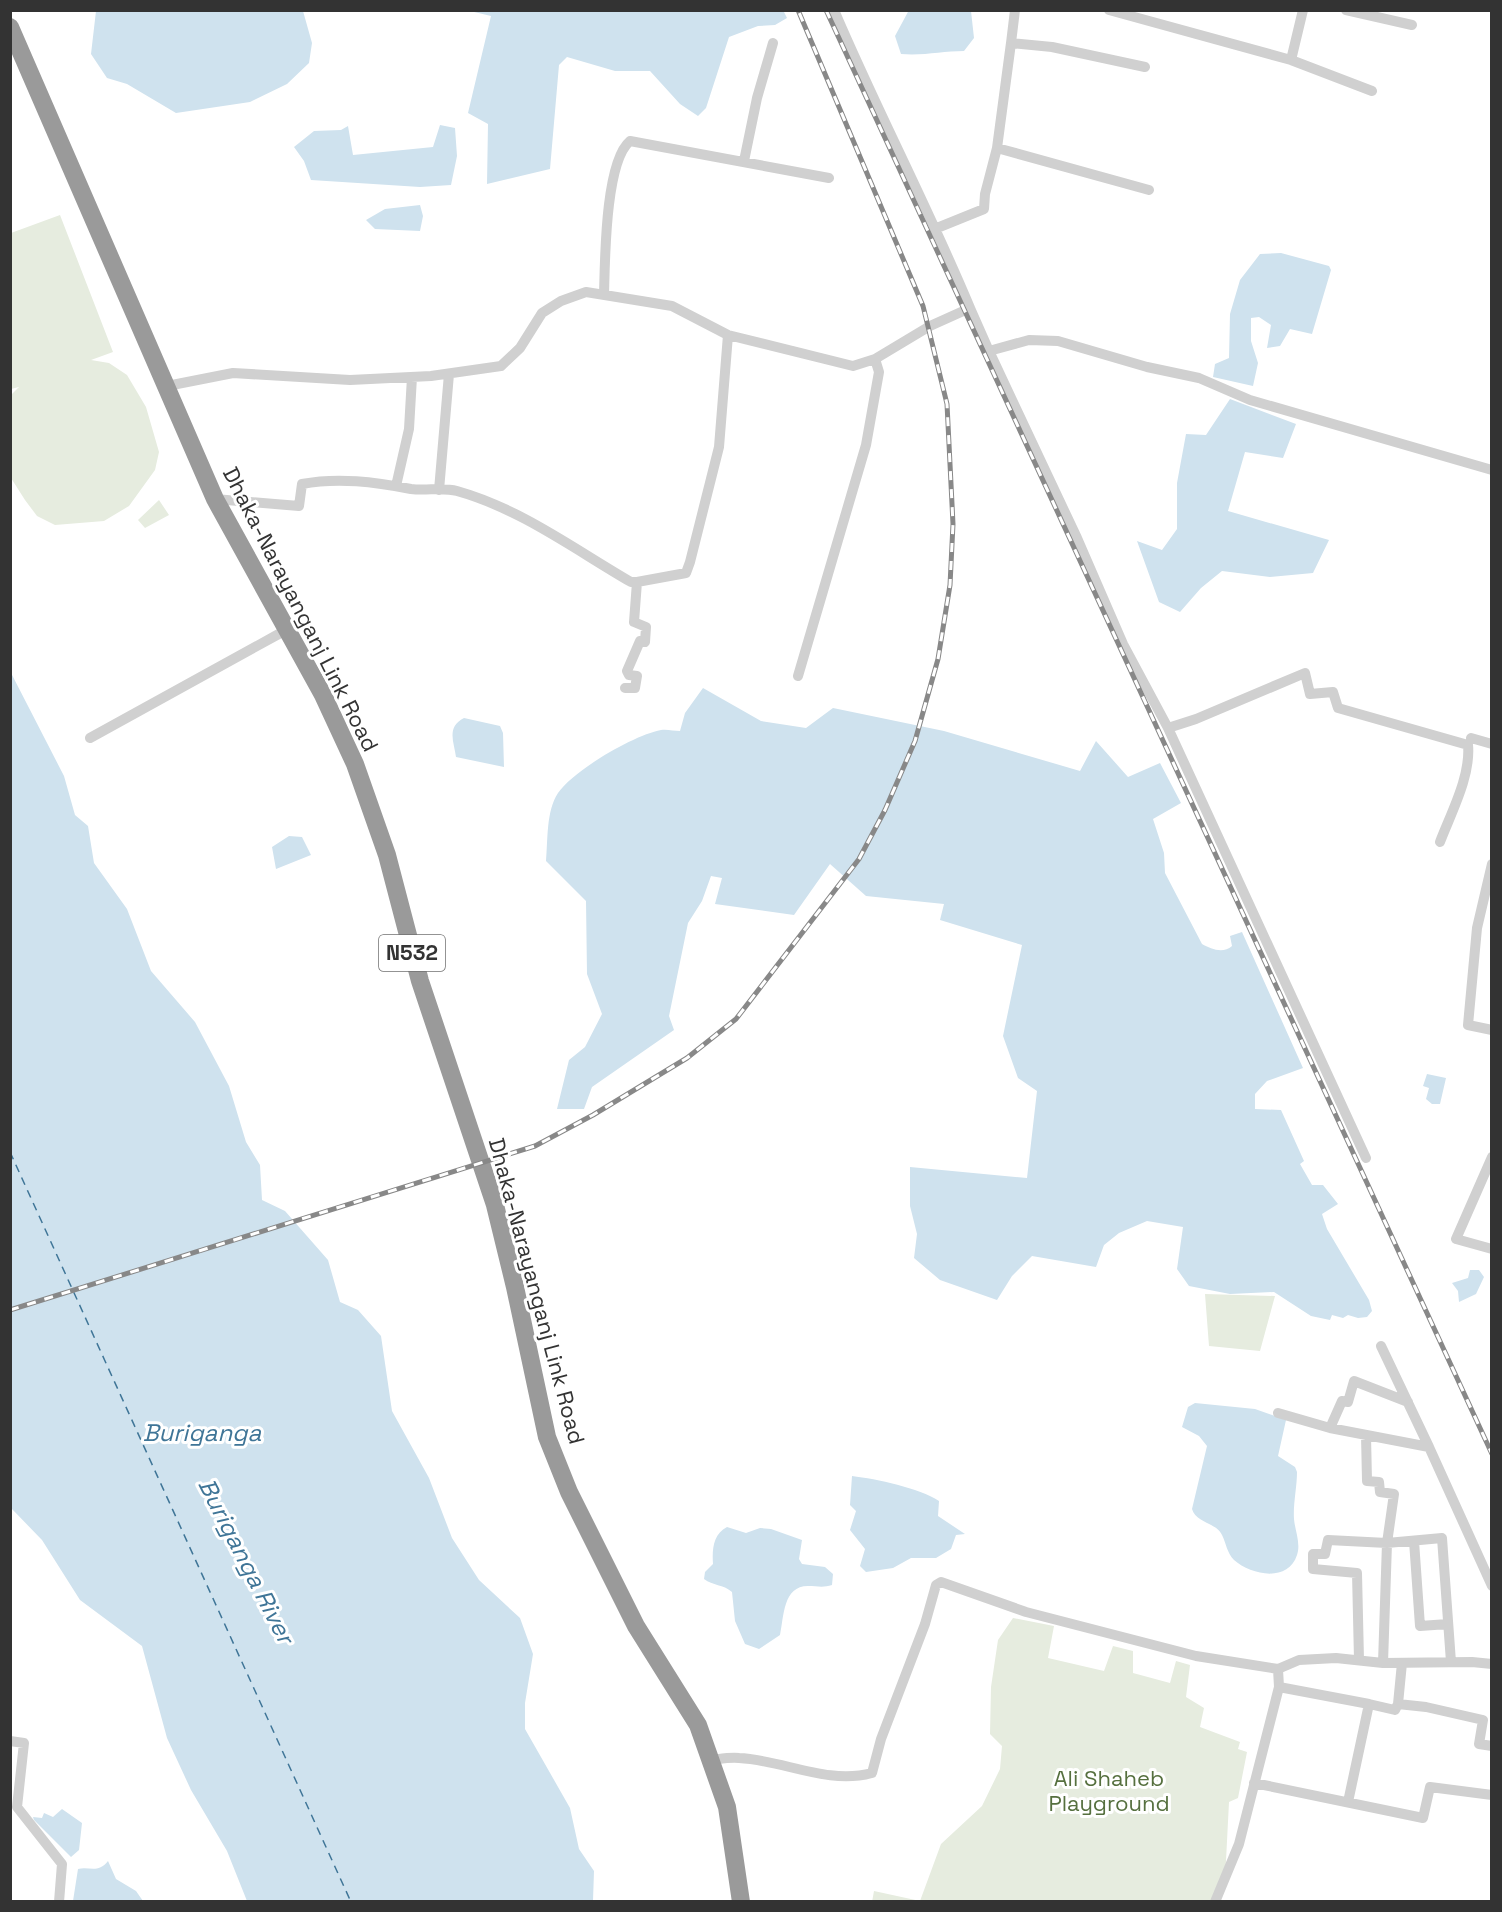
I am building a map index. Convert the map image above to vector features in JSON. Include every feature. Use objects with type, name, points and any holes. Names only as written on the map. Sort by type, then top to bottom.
[{"type":"highway","name":"Dhaka-Narayanganj Link Road","points":[[10,27],[215,499],[323,695],[355,764],[387,855],[420,981],[495,1205],[547,1437],[609,1574],[636,1626],[688,1707],[711,1760],[727,1807],[741,1902]]},
{"type":"street","points":[[834,10],[872,100],[937,228],[989,351],[1123,644],[1167,728],[1366,1158]]},
{"type":"street","points":[[937,228],[984,209],[985,194],[997,148],[1016,10]]},
{"type":"street","points":[[1109,10],[1291,60],[1372,91]]},
{"type":"street","points":[[1291,60],[1303,10]]},
{"type":"street","points":[[1346,10],[1412,25]]},
{"type":"street","points":[[744,161],[757,98],[773,43]]},
{"type":"street","points":[[1011,43],[1052,47],[1145,67]]},
{"type":"street","points":[[604,295],[608,211],[618,160],[628,142],[658,144],[829,178]]},
{"type":"street","points":[[997,148],[1149,190]]},
{"type":"street","points":[[167,386],[233,373],[350,380],[449,374],[501,366],[520,348],[542,313],[561,301],[586,292],[672,306],[728,335],[853,366],[875,359],[930,326],[970,308]]},
{"type":"street","points":[[215,499],[299,506],[302,484],[320,480],[454,490],[534,521],[631,582],[686,573],[719,447],[728,335]]},
{"type":"street","points":[[989,351],[1029,340],[1070,344],[1148,367],[1199,378],[1250,400],[1491,470]]},
{"type":"street","points":[[798,675],[866,445],[879,372],[875,359]]},
{"type":"street","points":[[439,490],[449,374]]},
{"type":"street","points":[[396,486],[409,429],[412,377]]},
{"type":"street","points":[[625,688],[635,688],[638,681],[637,676],[629,675],[627,671],[639,641],[645,642],[647,633],[646,627],[634,622],[637,582]]},
{"type":"street","points":[[90,738],[286,630]]},
{"type":"street","points":[[1167,728],[1196,719],[1305,673],[1310,694],[1334,692],[1338,708],[1468,745],[1469,754],[1460,788],[1440,842]]},
{"type":"street","points":[[1472,738],[1491,744]]},
{"type":"street","points":[[1491,864],[1477,928],[1468,1025],[1491,1030]]},
{"type":"street","points":[[1491,1158],[1456,1239],[1491,1249]]},
{"type":"street","points":[[1381,1346],[1491,1586]]},
{"type":"street","points":[[1330,1428],[1342,1401],[1348,1402],[1354,1381],[1408,1402]]},
{"type":"street","points":[[1278,1413],[1330,1428],[1429,1447]]},
{"type":"street","points":[[1366,1435],[1367,1481],[1379,1482],[1380,1492],[1394,1494],[1387,1543],[1383,1663]]},
{"type":"street","points":[[1359,1660],[1358,1574],[1313,1569],[1313,1554],[1325,1554],[1328,1539],[1387,1543],[1442,1538],[1451,1662]]},
{"type":"street","points":[[1413,1541],[1420,1626],[1448,1624]]},
{"type":"street","points":[[711,1760],[739,1758],[836,1775],[860,1776],[872,1773],[881,1739],[925,1624],[936,1585],[941,1582],[1026,1612],[1196,1656],[1278,1669],[1299,1660],[1336,1658],[1383,1663],[1489,1664],[1491,1653]]},
{"type":"street","points":[[1279,1687],[1395,1710],[1398,1704],[1402,1663]]},
{"type":"street","points":[[1215,1902],[1239,1844],[1279,1687],[1278,1669]]},
{"type":"street","points":[[1348,1802],[1369,1704]]},
{"type":"street","points":[[1398,1704],[1426,1707],[1483,1720],[1479,1744],[1491,1746]]},
{"type":"street","points":[[10,1741],[24,1743],[18,1807],[62,1864],[59,1902]]},
{"type":"street","points":[[1254,1783],[1423,1818],[1430,1787],[1491,1795]]},
{"type":"green space","points":[[60,215],[113,352],[91,360],[109,363],[127,375],[146,407],[159,452],[155,470],[129,506],[104,521],[55,525],[37,516],[11,478],[11,395],[19,387],[11,389],[11,233]]},
{"type":"green space","points":[[159,500],[169,515],[145,528],[138,520]]},
{"type":"green space","points":[[1205,1294],[1275,1296],[1260,1351],[1209,1346]]},
{"type":"green space","name":"Ali Shaheb Playground","points":[[1013,1618],[1054,1626],[1048,1658],[1104,1671],[1113,1646],[1133,1651],[1133,1673],[1170,1683],[1176,1661],[1190,1665],[1186,1697],[1204,1708],[1200,1727],[1240,1742],[1238,1749],[1247,1752],[1238,1798],[1229,1802],[1225,1880],[1215,1901],[872,1902],[874,1891],[920,1901],[941,1844],[982,1806],[1000,1769],[1002,1746],[990,1734],[991,1687],[998,1640]]},
{"type":"water","points":[[783,10],[787,18],[775,25],[758,26],[729,37],[706,108],[698,116],[680,104],[650,71],[615,71],[567,57],[559,65],[550,169],[487,184],[488,124],[468,113],[491,16],[470,11]]},
{"type":"water","points":[[909,10],[971,11],[974,38],[964,51],[901,54],[895,36]]},
{"type":"water","points":[[96,11],[303,11],[312,43],[309,63],[287,84],[250,102],[176,113],[127,84],[107,78],[91,54]]},
{"type":"water","points":[[440,125],[455,128],[457,156],[451,185],[420,187],[311,180],[304,161],[294,147],[314,131],[341,130],[348,126],[353,155],[433,147]]},
{"type":"water","points":[[420,205],[423,216],[420,231],[375,229],[366,220],[385,209]]},
{"type":"water","points":[[1281,253],[1329,266],[1331,270],[1312,334],[1290,329],[1280,346],[1267,348],[1271,325],[1259,317],[1251,318],[1251,341],[1258,363],[1253,386],[1213,377],[1215,364],[1229,358],[1230,314],[1240,280],[1260,254]]},
{"type":"water","points":[[1230,399],[1296,424],[1283,458],[1245,452],[1228,511],[1329,540],[1313,573],[1270,577],[1222,571],[1201,588],[1180,612],[1159,602],[1137,541],[1162,550],[1177,529],[1177,483],[1186,434],[1206,435]]},
{"type":"water","name":"Buriganga","points":[[10,671],[64,776],[75,815],[88,826],[94,863],[127,909],[151,971],[195,1022],[229,1086],[246,1142],[260,1165],[262,1200],[285,1211],[328,1260],[340,1302],[358,1310],[381,1336],[392,1411],[429,1478],[452,1538],[479,1580],[520,1618],[533,1654],[525,1703],[525,1729],[570,1808],[579,1849],[594,1871],[593,1901],[247,1901],[227,1851],[191,1790],[167,1738],[142,1646],[80,1600],[42,1540],[11,1508]]},
{"type":"water","points":[[703,688],[761,721],[806,728],[833,708],[944,731],[1080,771],[1096,741],[1128,777],[1160,763],[1181,803],[1153,819],[1164,853],[1165,873],[1202,944],[1213,949],[1225,950],[1232,946],[1230,936],[1242,932],[1303,1068],[1267,1081],[1255,1094],[1255,1109],[1281,1110],[1304,1161],[1300,1164],[1312,1185],[1323,1185],[1338,1204],[1322,1214],[1327,1229],[1369,1300],[1372,1311],[1367,1317],[1358,1318],[1348,1315],[1343,1318],[1332,1315],[1330,1320],[1311,1316],[1274,1292],[1230,1294],[1189,1286],[1177,1269],[1183,1227],[1147,1221],[1119,1233],[1104,1245],[1096,1267],[1032,1256],[1012,1276],[997,1300],[940,1280],[914,1258],[917,1234],[910,1206],[910,1167],[1027,1178],[1037,1091],[1018,1078],[1003,1036],[1022,945],[940,920],[944,904],[866,896],[830,864],[794,915],[715,904],[722,878],[711,876],[702,901],[688,923],[669,1016],[674,1030],[592,1087],[584,1109],[557,1109],[569,1060],[585,1047],[602,1014],[587,974],[586,901],[546,861],[551,808],[558,793],[566,784],[605,755],[649,733],[661,730],[680,731],[685,713]]},
{"type":"water","points":[[464,718],[500,726],[503,733],[504,767],[456,757],[453,730]]},
{"type":"water","points":[[289,836],[302,837],[311,855],[276,869],[272,847]]},
{"type":"water","points":[[1427,1074],[1446,1078],[1440,1104],[1432,1104],[1426,1099],[1429,1088],[1423,1086]]},
{"type":"water","points":[[1470,1270],[1479,1270],[1484,1277],[1476,1294],[1459,1302],[1458,1291],[1452,1283],[1468,1278]]},
{"type":"water","points":[[1195,1403],[1255,1409],[1286,1420],[1278,1456],[1295,1467],[1297,1472],[1294,1513],[1298,1546],[1297,1555],[1286,1570],[1268,1574],[1241,1565],[1230,1554],[1219,1531],[1194,1514],[1192,1509],[1207,1446],[1199,1436],[1182,1427],[1188,1407]]},
{"type":"water","points":[[852,1476],[897,1485],[931,1496],[939,1501],[938,1516],[965,1534],[956,1535],[951,1549],[936,1558],[911,1558],[893,1568],[866,1572],[860,1566],[865,1549],[850,1530],[856,1511],[850,1505]]},
{"type":"water","points":[[727,1527],[746,1533],[760,1528],[771,1529],[802,1540],[799,1559],[802,1564],[825,1567],[833,1574],[832,1585],[800,1587],[789,1596],[780,1635],[759,1649],[745,1644],[735,1621],[732,1592],[704,1579],[705,1572],[713,1564],[713,1548],[716,1538]]},
{"type":"water","points":[[62,1809],[82,1823],[79,1850],[71,1857],[33,1817],[42,1818],[44,1813],[53,1817]]},
{"type":"water","points":[[108,1861],[116,1879],[136,1891],[143,1901],[73,1901],[78,1869],[101,1867]]},
{"type":"ferry route","points":[[10,1152],[351,1902]]},
{"type":"railway","points":[[10,1310],[535,1146],[593,1115],[687,1058],[736,1019],[859,859],[885,810],[915,741],[938,659],[950,585],[953,524],[947,404],[923,306],[798,10]]},
{"type":"railway","points":[[826,10],[1492,1454]]},
{"type":"water label","name":"Buriganga River","points":[[246,1561]]}]
